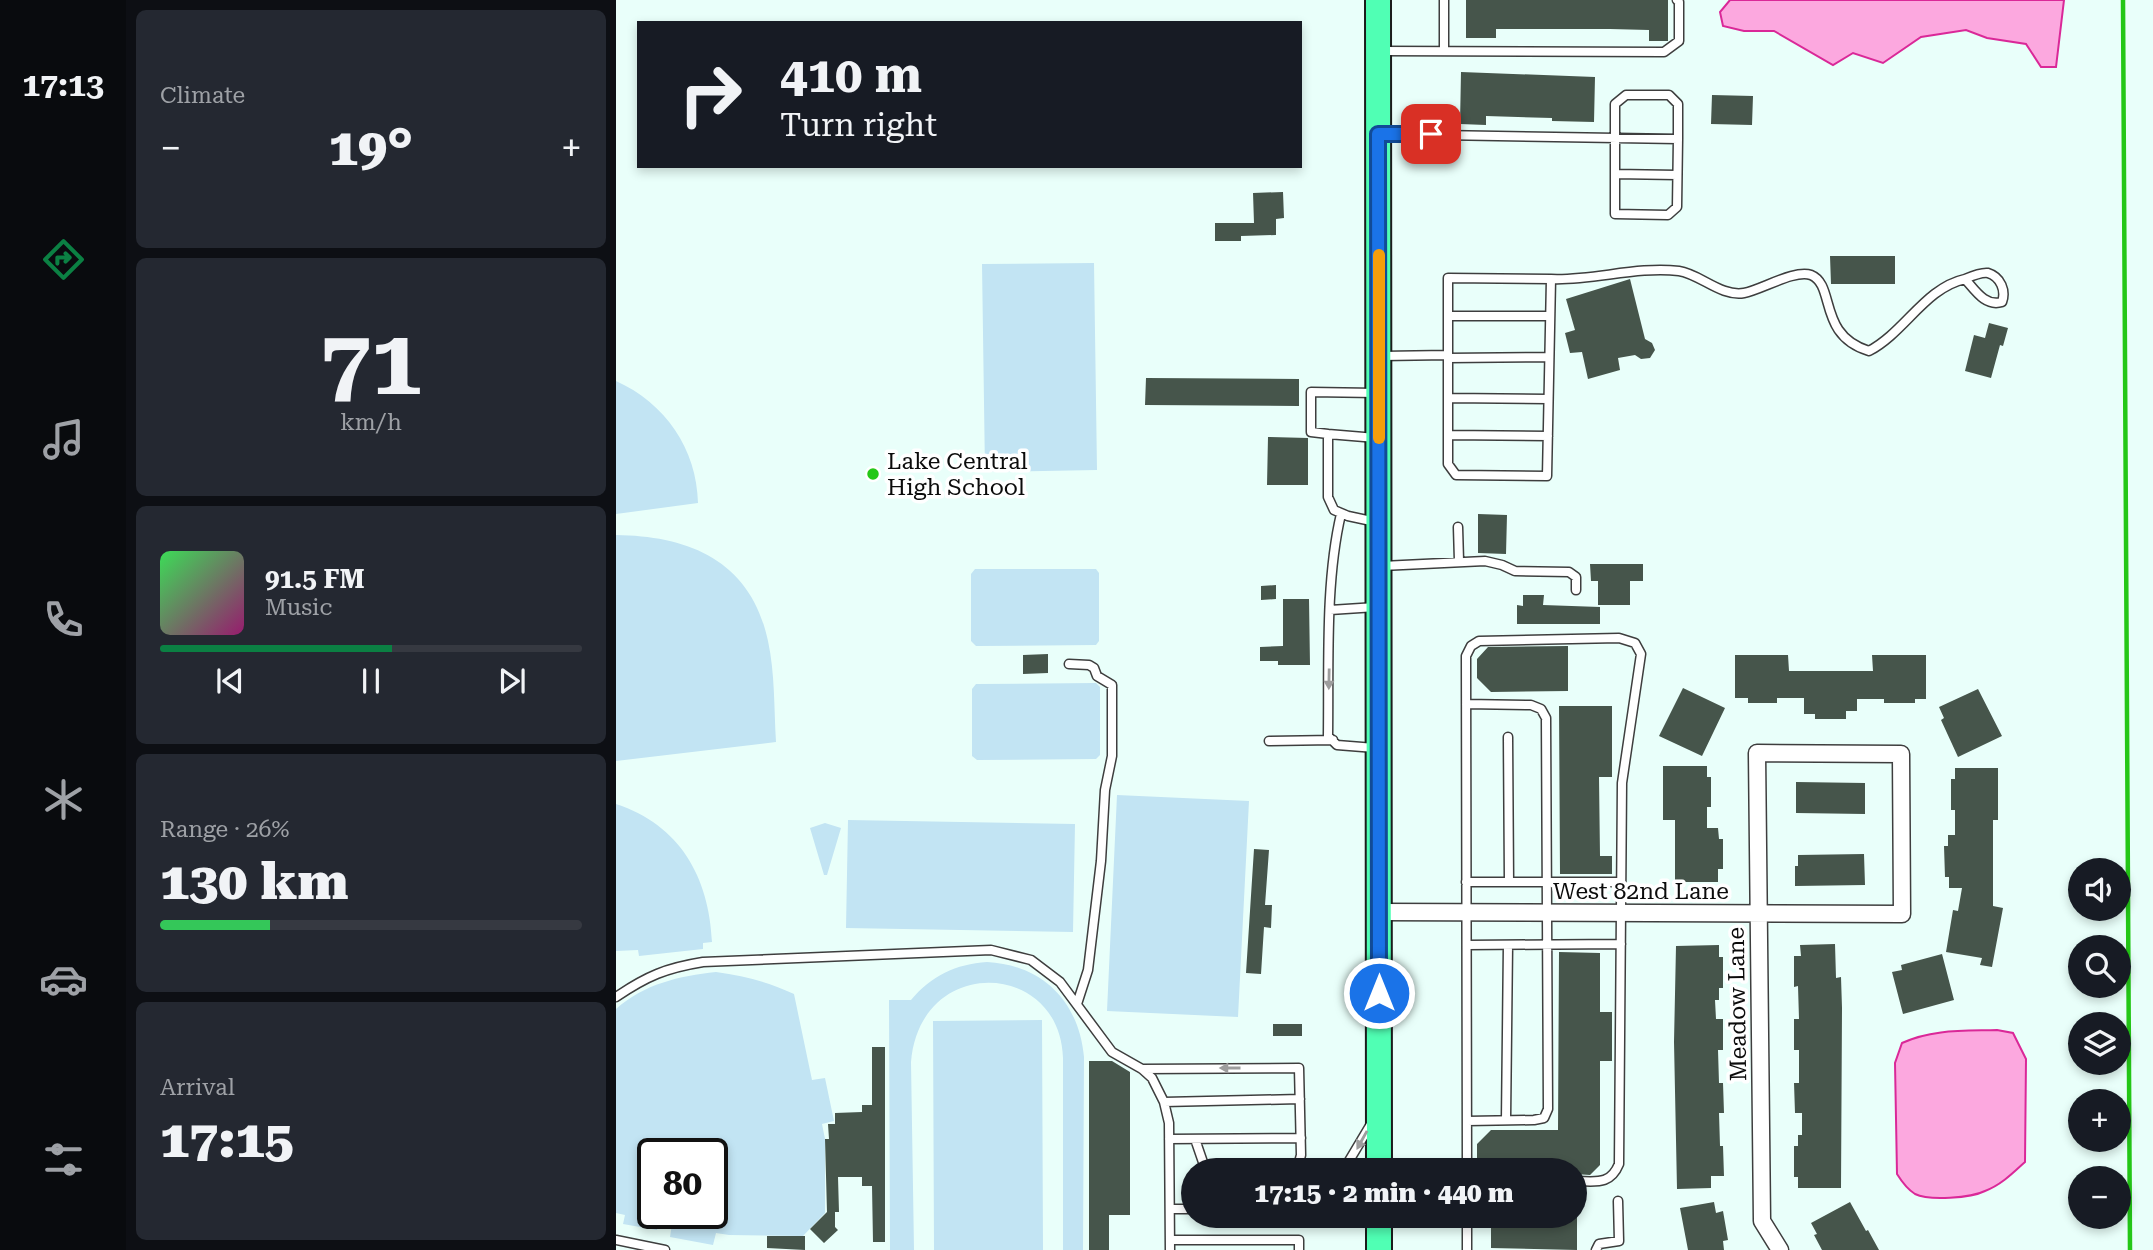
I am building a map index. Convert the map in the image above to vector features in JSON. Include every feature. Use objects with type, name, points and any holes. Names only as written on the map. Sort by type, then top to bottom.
[{"type":"highway","points":[[1378,0],[1379,1158]]},
{"type":"highway","points":[[1379,1228],[1379,1250]]},
{"type":"street","name":"Meadow Lane","points":[[1780,1250],[1762,1221],[1757,753],[1901,754],[1902,914]]},
{"type":"street","name":"West 82nd Lane","points":[[1379,912],[1902,914]]},
{"type":"lane","points":[[1444,0],[1444,51]]},
{"type":"lane","points":[[1378,51],[1664,52],[1679,41],[1677,0]]},
{"type":"lane","points":[[1626,95],[1669,95],[1678,104],[1677,207],[1668,215],[1615,214],[1615,137],[1615,104],[1626,95]]},
{"type":"lane","points":[[1378,134],[1678,139]]},
{"type":"lane","points":[[1615,174],[1677,175]]},
{"type":"lane","points":[[1551,279],[1547,476],[1456,475],[1448,464],[1448,278],[1551,279],[1576,280],[1634,272],[1681,271],[1714,287],[1742,294],[1799,275],[1811,275],[1821,285],[1839,332],[1854,346],[1869,351],[1886,342],[1941,288],[1952,282],[1980,273],[1989,273],[1998,278],[2004,288],[2002,302],[1987,303],[1965,279]]},
{"type":"lane","points":[[1448,316],[1550,316]]},
{"type":"lane","points":[[1379,356],[1549,358]]},
{"type":"lane","points":[[1379,393],[1311,393],[1311,432],[1379,438]]},
{"type":"lane","points":[[1448,398],[1548,399]]},
{"type":"lane","points":[[1328,434],[1328,496],[1334,510],[1379,522]]},
{"type":"lane","points":[[1448,435],[1548,436]]},
{"type":"lane","points":[[1341,514],[1337,532],[1331,610],[1328,736],[1338,745],[1379,749]]},
{"type":"lane","points":[[1458,527],[1459,561]]},
{"type":"lane","points":[[1379,566],[1485,561],[1514,571],[1569,572],[1576,577],[1576,590]]},
{"type":"lane","points":[[1331,610],[1379,606]]},
{"type":"lane","points":[[1467,1158],[1466,656],[1471,646],[1479,641],[1619,638],[1635,643],[1641,654],[1641,662],[1622,783],[1619,1164],[1615,1174],[1604,1181],[1587,1181]]},
{"type":"lane","points":[[1069,664],[1094,667],[1097,676],[1112,685],[1113,717],[1112,757],[1105,790],[1101,860],[1088,970],[1077,1004]]},
{"type":"lane","points":[[1466,704],[1531,705],[1541,709],[1546,718],[1548,913],[1548,1109],[1545,1118],[1467,1121]]},
{"type":"lane","points":[[1507,737],[1508,882]]},
{"type":"lane","points":[[1269,741],[1333,740]]},
{"type":"lane","points":[[1466,882],[1621,882]]},
{"type":"lane","points":[[1466,945],[1621,944]]},
{"type":"lane","points":[[1506,1121],[1508,945]]},
{"type":"lane","points":[[616,997],[638,982],[671,967],[703,962],[991,950],[1031,960],[1060,982],[1112,1052],[1152,1078],[1164,1102],[1169,1123],[1170,1250]]},
{"type":"lane","points":[[1142,1069],[1298,1068],[1300,1158]]},
{"type":"lane","points":[[1164,1102],[1300,1099]]},
{"type":"lane","points":[[1351,1158],[1379,1109]]},
{"type":"lane","points":[[1169,1139],[1301,1138]]},
{"type":"lane","points":[[1195,1139],[1202,1158]]},
{"type":"lane","points":[[1596,1250],[1598,1244],[1619,1241],[1618,1201]]},
{"type":"lane","points":[[1170,1209],[1181,1209]]},
{"type":"lane","points":[[1467,1228],[1467,1250]]},
{"type":"lane","points":[[616,1240],[638,1247],[665,1250]]},
{"type":"lane","points":[[1170,1240],[1299,1240],[1299,1250]]},
{"type":"shaded area","points":[[1730,0],[2064,0],[2056,67],[2041,67],[2026,44],[1987,38],[1966,30],[1921,37],[1883,63],[1853,53],[1833,65],[1774,31],[1744,31],[1723,26],[1720,12]]},
{"type":"shaded area","points":[[1094,263],[1097,470],[985,472],[982,264]]},
{"type":"shaded area","points":[[616,381],[649,402],[675,430],[692,464],[698,503],[616,514]]},
{"type":"shaded area","points":[[616,535],[669,541],[692,548],[713,558],[732,573],[747,591],[760,614],[768,641],[776,742],[616,761]]},
{"type":"shaded area","points":[[975,569],[1096,569],[1099,573],[1099,641],[1096,645],[976,646],[971,641],[971,574]]},
{"type":"shaded area","points":[[1096,683],[1100,687],[1100,755],[1096,759],[977,760],[972,756],[972,689],[976,684]]},
{"type":"shaded area","points":[[1117,795],[1249,801],[1238,1017],[1107,1011]]},
{"type":"shaded area","points":[[616,804],[658,825],[687,856],[705,896],[710,918],[712,942],[703,943],[703,949],[639,956],[638,950],[616,951]]},
{"type":"shaded area","points":[[848,820],[1075,824],[1073,932],[846,928]]},
{"type":"shaded area","points":[[825,823],[841,828],[827,875],[824,875],[810,828]]},
{"type":"shaded area","points":[[987,962],[1025,970],[1055,990],[1075,1019],[1081,1037],[1084,1057],[1083,1250],[1063,1250],[1063,1058],[1056,1026],[1039,1002],[1016,988],[989,983],[962,987],[938,1002],[920,1027],[911,1062],[914,1250],[890,1250],[889,1000],[911,1000],[927,984],[945,973],[965,965]]},
{"type":"shaded area","points":[[716,972],[747,978],[794,994],[812,1080],[825,1078],[834,1121],[822,1124],[825,1139],[825,1213],[803,1236],[716,1233],[713,1245],[670,1237],[671,1229],[728,1229],[728,1138],[637,1138],[637,1226],[623,1224],[625,1215],[616,1213],[616,1009],[638,993],[675,979]]},
{"type":"shaded area","points":[[1042,1020],[1043,1250],[934,1250],[933,1021]]},
{"type":"shaded area","points":[[1997,1030],[2013,1033],[2026,1059],[2025,1162],[2002,1182],[1979,1193],[1940,1198],[1915,1194],[1897,1174],[1895,1063],[1902,1043],[1937,1033]]},
{"type":"building","points":[[1466,0],[1668,0],[1668,41],[1649,41],[1649,30],[1610,29],[1496,29],[1496,38],[1466,38]]},
{"type":"building","points":[[1461,72],[1595,77],[1594,122],[1486,116],[1486,125],[1460,124]]},
{"type":"building","points":[[1712,95],[1753,96],[1752,125],[1711,124]]},
{"type":"building","points":[[1283,192],[1284,218],[1276,219],[1276,235],[1241,236],[1241,241],[1215,241],[1215,223],[1254,223],[1253,193]]},
{"type":"building","points":[[1830,256],[1895,256],[1895,284],[1831,284]]},
{"type":"building","points":[[1630,279],[1645,339],[1652,343],[1655,350],[1650,358],[1641,359],[1635,355],[1618,358],[1620,370],[1588,379],[1582,352],[1570,353],[1565,333],[1575,330],[1566,299]]},
{"type":"building","points":[[1989,323],[2008,328],[2003,346],[2000,345],[1991,378],[1965,371],[1974,335],[1985,338]]},
{"type":"building","points":[[1146,378],[1299,379],[1299,406],[1145,405]]},
{"type":"building","points":[[1268,437],[1308,438],[1308,485],[1267,485]]},
{"type":"building","points":[[1478,514],[1507,515],[1506,554],[1478,553]]},
{"type":"building","points":[[1590,564],[1643,564],[1643,581],[1630,581],[1630,605],[1598,605],[1598,581],[1591,581]]},
{"type":"building","points":[[1276,585],[1276,599],[1261,600],[1261,586]]},
{"type":"building","points":[[1523,595],[1544,595],[1543,605],[1600,607],[1600,624],[1517,624],[1517,605],[1523,606]]},
{"type":"building","points":[[1283,599],[1309,599],[1310,665],[1278,665],[1278,661],[1260,661],[1260,647],[1283,646]]},
{"type":"building","points":[[1568,646],[1568,691],[1491,692],[1477,678],[1477,659],[1488,647]]},
{"type":"building","points":[[1048,654],[1048,673],[1023,674],[1023,655]]},
{"type":"building","points":[[1735,655],[1788,655],[1789,671],[1873,671],[1872,655],[1926,655],[1926,699],[1915,699],[1915,703],[1884,703],[1884,699],[1857,699],[1857,711],[1846,711],[1846,719],[1815,719],[1815,714],[1804,714],[1804,698],[1777,698],[1777,703],[1748,703],[1748,698],[1735,698]]},
{"type":"building","points":[[1683,688],[1725,708],[1702,756],[1659,736]]},
{"type":"building","points":[[1978,689],[2002,736],[1958,757],[1941,720],[1944,718],[1939,707]]},
{"type":"building","points":[[1559,706],[1612,706],[1612,777],[1599,777],[1600,856],[1612,856],[1612,874],[1560,874]]},
{"type":"building","points":[[1663,766],[1707,766],[1707,777],[1711,777],[1711,807],[1707,807],[1707,828],[1718,828],[1719,839],[1723,839],[1723,869],[1718,869],[1718,882],[1675,882],[1675,820],[1663,820]]},
{"type":"building","points":[[1955,768],[1998,768],[1998,820],[1993,820],[1993,906],[2003,908],[1992,967],[1980,965],[1982,958],[1946,952],[1953,910],[1958,911],[1962,888],[1949,888],[1949,877],[1945,877],[1944,846],[1948,846],[1948,835],[1955,835],[1955,810],[1951,810],[1951,779],[1955,779]]},
{"type":"building","points":[[1796,782],[1865,783],[1865,814],[1796,813]]},
{"type":"building","points":[[1254,849],[1269,850],[1265,905],[1272,905],[1271,928],[1264,927],[1261,974],[1246,973]]},
{"type":"building","points":[[1864,854],[1865,885],[1795,886],[1798,855]]},
{"type":"building","points":[[1835,944],[1836,978],[1841,977],[1842,1008],[1841,1188],[1798,1188],[1798,1177],[1794,1177],[1794,1146],[1798,1146],[1798,1135],[1802,1135],[1802,1113],[1795,1113],[1794,1083],[1799,1083],[1799,1050],[1794,1050],[1794,1019],[1799,1019],[1798,986],[1794,987],[1794,956],[1801,956],[1800,945]]},
{"type":"building","points":[[1719,945],[1719,957],[1723,957],[1723,988],[1719,988],[1719,1000],[1715,1000],[1716,1019],[1723,1019],[1723,1050],[1718,1050],[1719,1083],[1723,1083],[1724,1113],[1719,1113],[1724,1176],[1711,1176],[1711,1188],[1677,1189],[1674,1042],[1676,946]]},
{"type":"building","points":[[1559,952],[1600,953],[1600,1012],[1612,1012],[1612,1061],[1600,1061],[1600,1165],[1590,1175],[1587,1175],[1587,1158],[1477,1158],[1477,1144],[1491,1130],[1558,1130]]},
{"type":"building","points":[[1942,954],[1954,1000],[1903,1014],[1892,972],[1902,970],[1901,965]]},
{"type":"building","points":[[1273,1024],[1302,1024],[1302,1036],[1273,1036]]},
{"type":"building","points":[[872,1047],[885,1047],[885,1242],[873,1242],[872,1186],[862,1186],[862,1177],[838,1177],[839,1212],[835,1212],[835,1227],[838,1230],[824,1243],[810,1229],[827,1212],[825,1139],[829,1139],[828,1124],[835,1124],[835,1113],[862,1112],[862,1105],[872,1105]]},
{"type":"building","points":[[1089,1061],[1112,1061],[1130,1072],[1130,1215],[1109,1215],[1109,1250],[1089,1250]]},
{"type":"building","points":[[1714,1202],[1716,1213],[1723,1211],[1728,1240],[1723,1241],[1724,1250],[1688,1250],[1680,1208]]},
{"type":"building","points":[[1850,1202],[1879,1250],[1822,1250],[1811,1223]]},
{"type":"building","points":[[1491,1228],[1577,1228],[1577,1250],[1491,1248]]},
{"type":"building","points":[[767,1236],[805,1236],[805,1250],[767,1248]]},
{"type":"railway","points":[[2123,0],[2130,1250]]},
{"type":"slow traffic","points":[[1379,255],[1379,438]]},
{"type":"place","name":"Lake Central High School","points":[[873,474]]},
{"type":"route","points":[[1379,993],[1378,134],[1431,134]]}]
